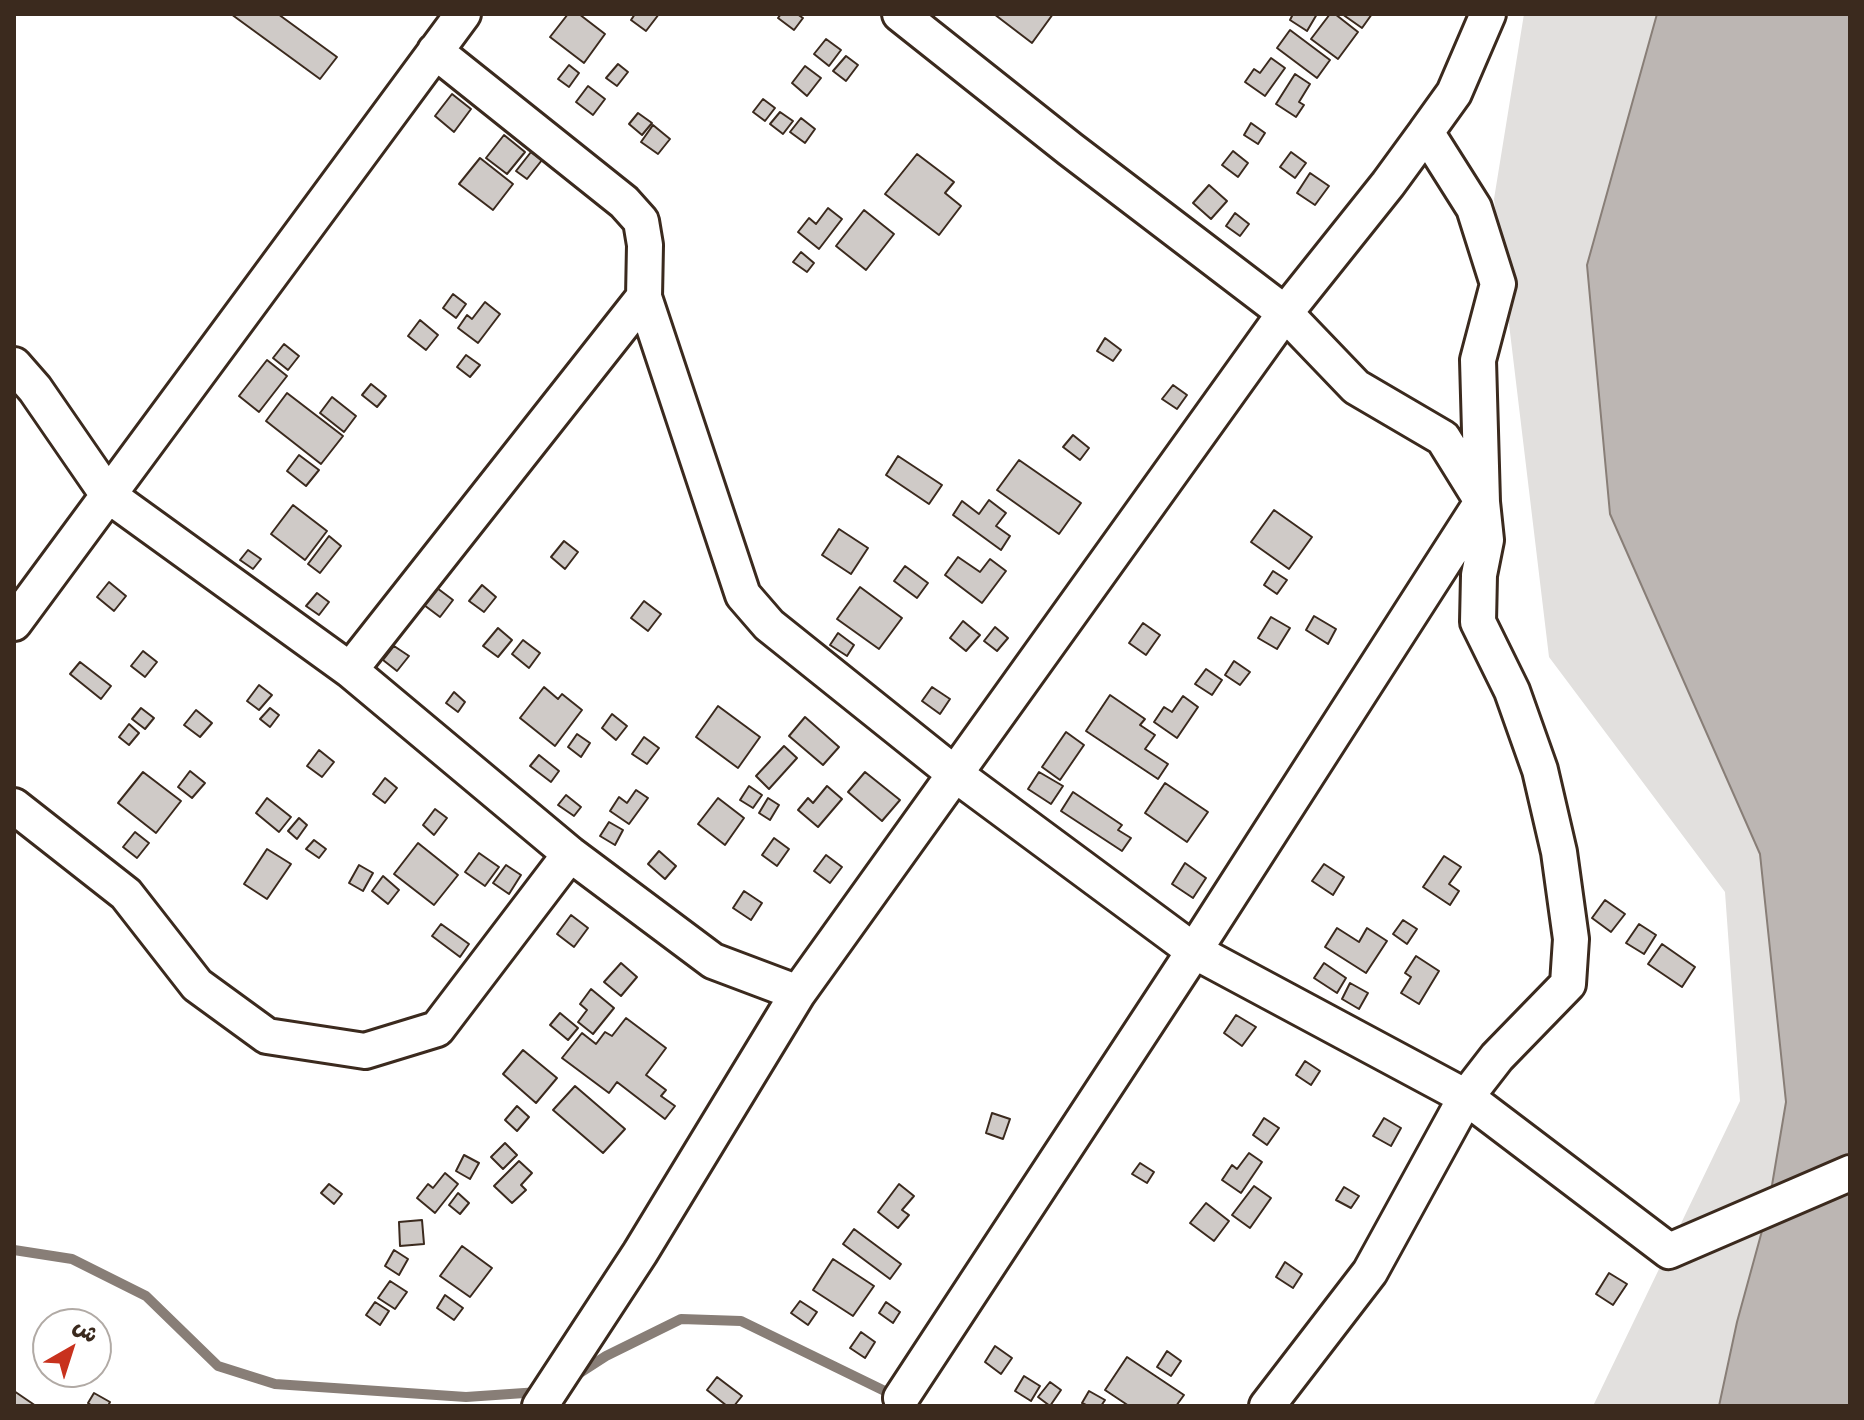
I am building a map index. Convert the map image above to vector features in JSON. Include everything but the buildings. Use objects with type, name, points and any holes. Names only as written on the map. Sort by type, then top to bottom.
[{"type":"street","points":[[14,623],[463,14]]},
{"type":"street","points":[[900,14],[1285,313],[1356,387],[1443,438],[1482,502]]},
{"type":"street","points":[[540,1406],[640,1253],[798,993],[1285,313],[1388,184],[1454,93],[1488,14]]},
{"type":"street","points":[[435,51],[624,202],[641,221],[645,245],[644,297],[743,595],[769,625],[955,774],[1194,951],[1466,1097],[1669,1251],[1850,1173]]},
{"type":"street","points":[[1267,1406],[1370,1272],[1466,1097],[1497,1057],[1568,984],[1571,939],[1559,852],[1540,770],[1512,691],[1478,622],[1479,575],[1486,540],[1478,360],[1498,284],[1474,208],[1426,132]]},
{"type":"street","points":[[350,670],[644,297]]},
{"type":"street","points":[[14,365],[35,389],[108,495],[350,670],[570,854],[713,961],[798,993]]},
{"type":"street","points":[[901,1398],[1194,951],[1482,502]]},
{"type":"street","points":[[14,806],[126,894],[197,985],[267,1036],[365,1051],[437,1029],[570,854]]},
{"type":"shaded area","points":[[1524,14],[1657,14],[1587,265],[1610,514],[1760,854],[1786,1102],[1768,1209],[1737,1322],[1719,1406],[1593,1406],[1740,1101],[1725,892],[1549,657],[1494,199]]},
{"type":"shaded area","points":[[1657,14],[1850,14],[1850,1406],[1719,1406],[1737,1322],[1768,1209],[1786,1102],[1760,854],[1610,514],[1587,265]]},
{"type":"waterway","points":[[14,1250],[72,1259],[146,1296],[218,1366],[275,1384],[466,1397],[539,1392]]},
{"type":"waterway","points":[[575,1376],[606,1356],[681,1319],[741,1321],[895,1396]]}]
